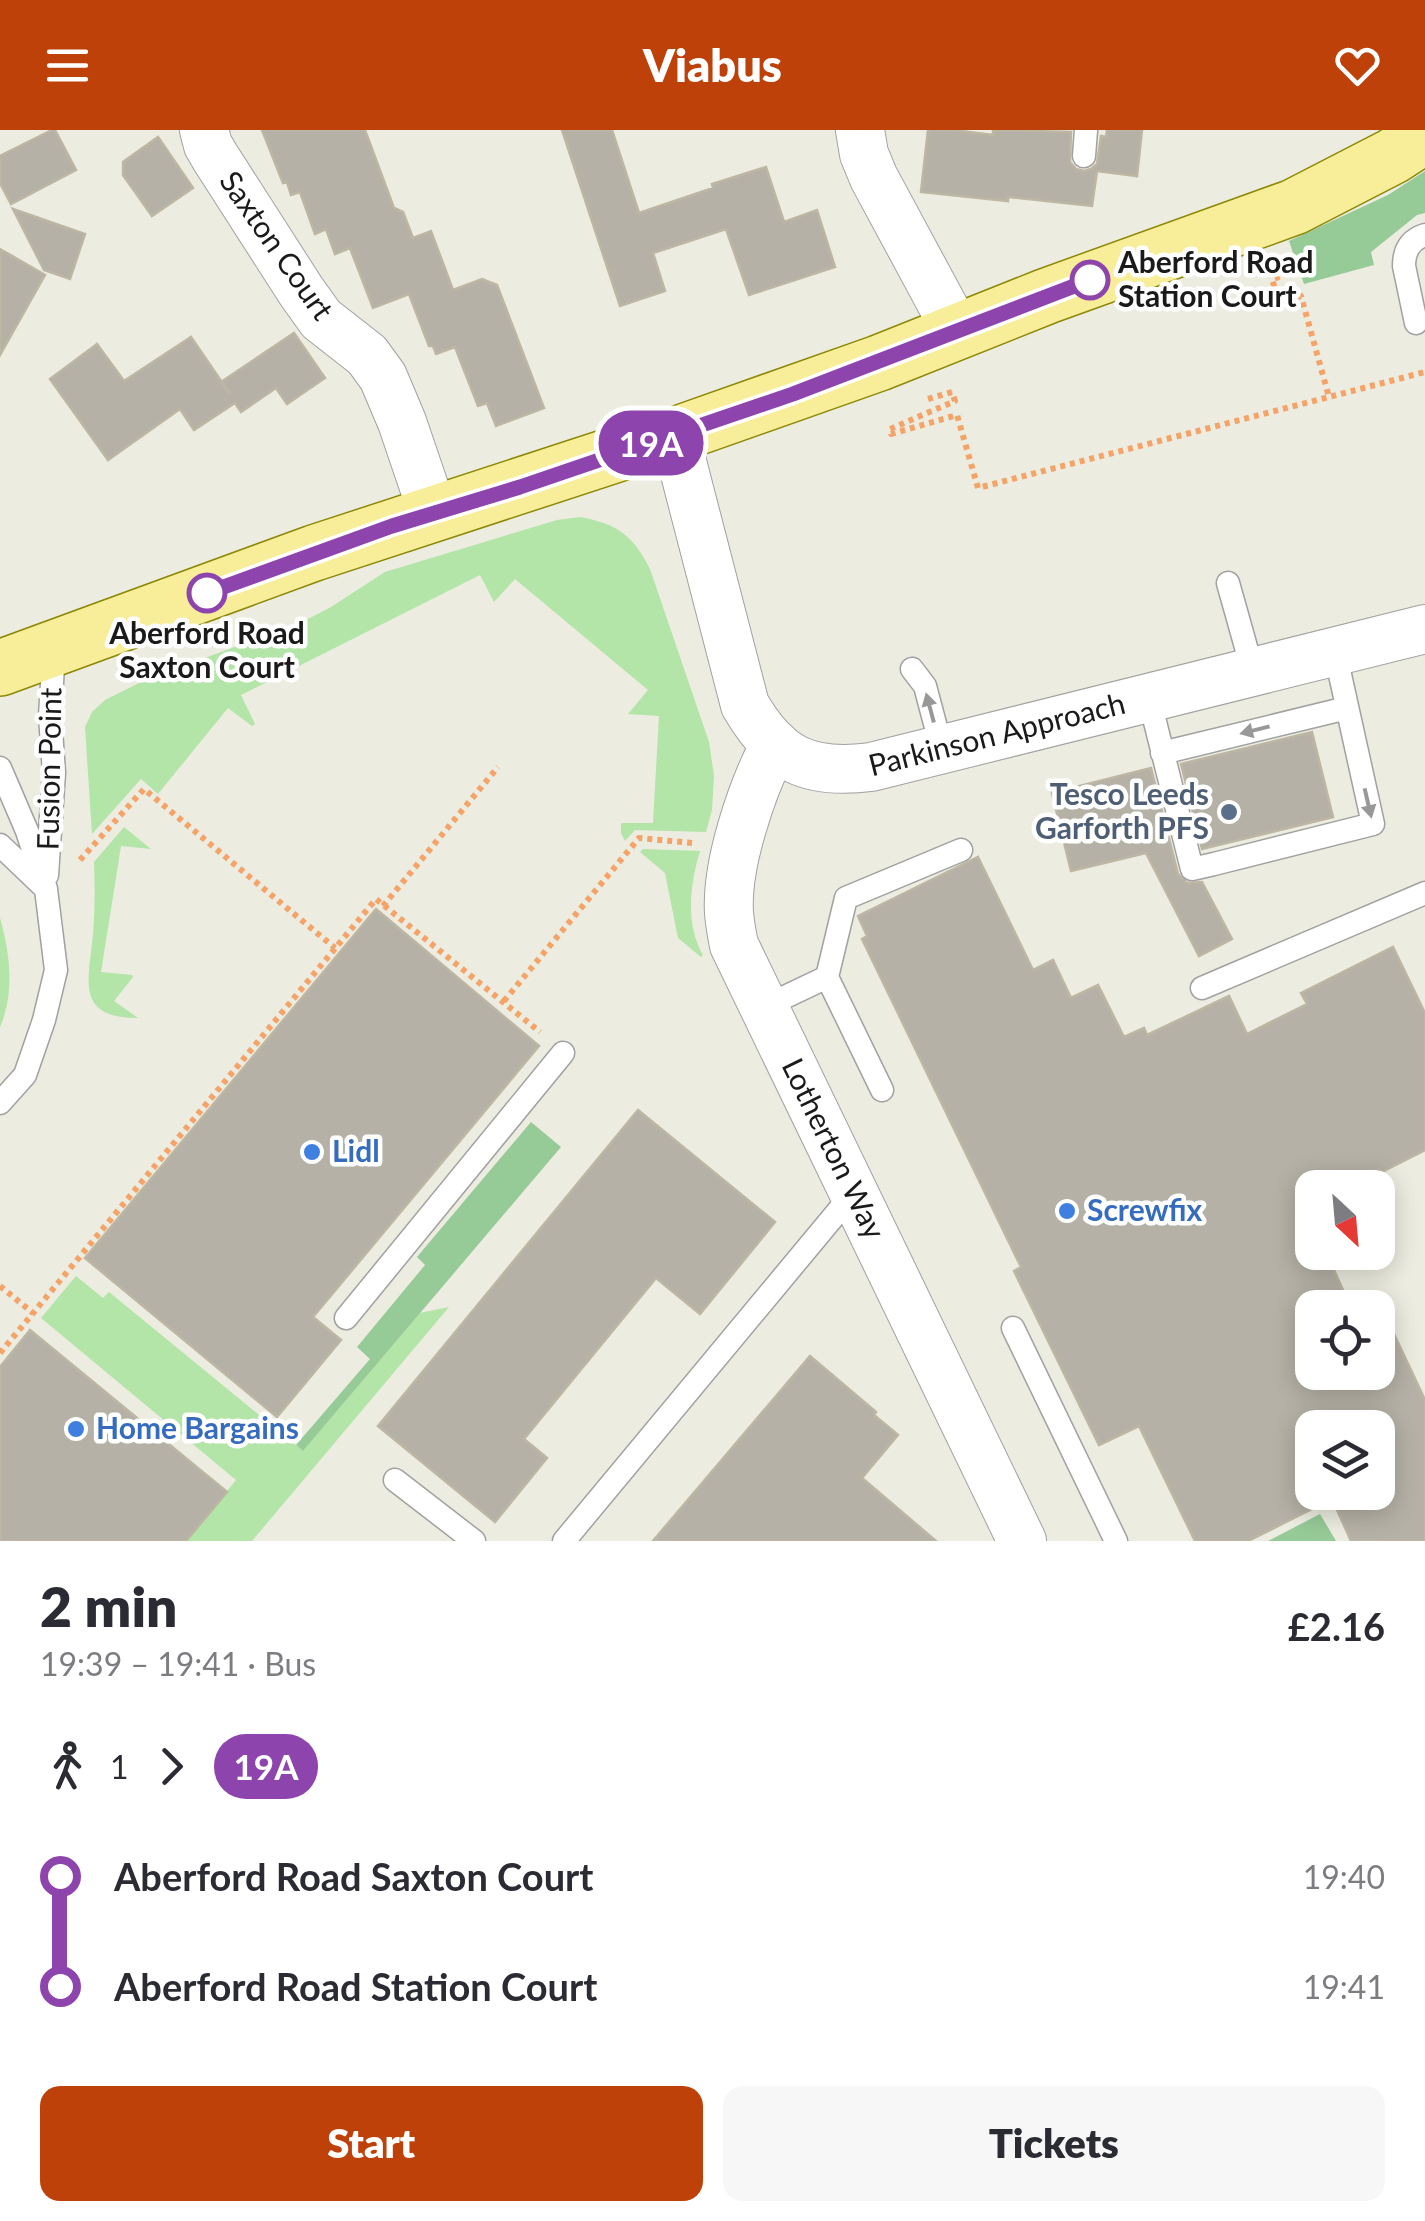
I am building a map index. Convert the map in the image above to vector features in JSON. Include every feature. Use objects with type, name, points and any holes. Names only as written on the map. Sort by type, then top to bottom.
[{"type":"main road","points":[[0,668],[314,553],[675,436],[878,363],[956,330],[1294,207],[1425,135]]},
{"type":"street","name":"Saxton Court","points":[[204,130],[214,157],[301,292],[322,319],[367,355],[383,378],[434,514]]},
{"type":"street","points":[[860,130],[874,178],[956,330]]},
{"type":"street","name":"Parkinson Approach","points":[[675,436],[745,704],[761,731],[782,752],[810,766],[841,771],[871,767],[1425,629]]},
{"type":"street","name":"Lotherton Way","points":[[775,744],[760,774],[731,880],[729,912],[734,945],[1022,1541]]},
{"type":"lane","points":[[1084,156],[1086,130]]},
{"type":"lane","points":[[1416,323],[1404,257],[1413,240],[1425,235]]},
{"type":"lane","points":[[1228,583],[1253,672]]},
{"type":"lane","name":"Fusion Point","points":[[0,1102],[25,1075],[56,970],[46,889],[54,773],[50,716],[54,650]]},
{"type":"lane","points":[[1149,698],[1192,869],[1202,867],[1373,824],[1334,652]]},
{"type":"lane","points":[[912,669],[925,686],[942,750]]},
{"type":"lane","points":[[1162,753],[1347,708]]},
{"type":"lane","name":"Fusion Point","points":[[0,768],[46,889]]},
{"type":"lane","name":"Fusion Point","points":[[0,846],[46,889]]},
{"type":"lane","points":[[882,1090],[827,977],[846,898],[961,850]]},
{"type":"lane","points":[[1202,988],[1425,893]]},
{"type":"lane","points":[[764,1007],[827,977]]},
{"type":"lane","points":[[346,1318],[563,1053]]},
{"type":"lane","points":[[564,1541],[854,1192]]},
{"type":"lane","points":[[1013,1328],[1116,1541]]},
{"type":"lane","points":[[394,1480],[474,1541]]},
{"type":"path","points":[[1301,296],[1330,397]]},
{"type":"path","points":[[916,403],[952,392],[955,401],[890,429],[891,434],[958,414],[978,488],[1425,372]]},
{"type":"path","points":[[384,906],[498,768]]},
{"type":"path","points":[[46,889],[86,855],[144,790],[335,948]]},
{"type":"path","points":[[504,1001],[639,838],[738,847]]},
{"type":"path","points":[[0,1352],[376,900],[563,1053]]},
{"type":"path","points":[[0,1286],[33,1313]]},
{"type":"green space","points":[[1425,171],[1425,213],[1417,215],[1371,252],[1374,265],[1304,284],[1289,241],[1388,195]]},
{"type":"green space","points":[[580,517],[622,533],[650,569],[709,742],[714,776],[706,832],[635,830],[625,841],[621,823],[653,823],[659,716],[628,714],[648,690],[515,579],[494,602],[480,575],[241,695],[255,724],[252,726],[228,708],[158,794],[141,779],[92,834],[85,727],[92,712],[105,700],[143,681],[304,621],[385,572],[557,520]]},
{"type":"green space","points":[[124,827],[151,849],[121,846],[101,972],[132,975],[114,1001],[138,1018],[103,1011],[95,1004],[89,981],[94,862]]},
{"type":"green space","points":[[700,851],[691,904],[701,957],[678,938],[665,873],[640,852]]},
{"type":"green space","points":[[0,918],[9,973],[8,1001],[0,1027]]},
{"type":"green space","points":[[531,1122],[561,1147],[303,1451],[296,1445],[370,1359],[357,1347],[425,1265],[417,1257]]},
{"type":"green space","points":[[76,1276],[103,1298],[109,1292],[303,1451],[420,1313],[449,1307],[252,1541],[186,1541],[236,1480],[41,1318]]},
{"type":"green space","points":[[1320,1514],[1336,1541],[1268,1541]]},
{"type":"building","points":[[52,130],[76,170],[11,204],[0,183],[0,156]]},
{"type":"building","points":[[262,130],[365,130],[394,208],[403,212],[413,238],[431,231],[453,290],[482,279],[497,285],[544,408],[496,426],[487,403],[478,406],[455,347],[436,354],[433,346],[429,346],[409,294],[373,308],[350,248],[335,254],[326,229],[315,234],[300,192],[291,195],[287,182],[283,183]]},
{"type":"building","points":[[562,130],[612,130],[639,213],[766,167],[784,222],[817,210],[835,267],[749,295],[726,229],[653,253],[665,291],[620,306]]},
{"type":"building","points":[[928,130],[993,135],[993,130],[1071,132],[1070,162],[1084,171],[1097,164],[1101,136],[1106,137],[1107,130],[1142,130],[1137,176],[1097,171],[1092,206],[921,192]]},
{"type":"building","points":[[158,137],[193,188],[152,216],[123,175],[123,162]]},
{"type":"building","points":[[13,209],[85,234],[70,279],[44,270]]},
{"type":"building","points":[[0,249],[45,275],[0,355]]},
{"type":"building","points":[[294,333],[325,378],[287,404],[276,388],[241,412],[235,403],[194,430],[180,409],[108,460],[50,379],[97,344],[124,381],[191,337],[222,382]]},
{"type":"building","points":[[1312,732],[1333,817],[1202,849],[1181,764]]},
{"type":"building","points":[[1151,768],[1178,874],[1187,883],[1202,882],[1232,939],[1199,956],[1146,853],[1071,871],[1052,793]]},
{"type":"building","points":[[978,857],[1033,970],[1053,960],[1071,998],[1098,985],[1124,1037],[1144,1028],[1147,1035],[1229,996],[1247,1034],[1307,1004],[1301,993],[1393,947],[1425,1013],[1425,1150],[1386,1170],[1295,1170],[1295,1270],[1334,1270],[1343,1290],[1295,1290],[1295,1390],[1395,1390],[1395,1336],[1425,1400],[1425,1541],[1351,1541],[1337,1510],[1395,1510],[1395,1410],[1295,1410],[1295,1510],[1310,1510],[1248,1541],[1195,1541],[1139,1426],[1099,1445],[1014,1271],[1021,1267],[862,939],[867,936],[858,916]]},
{"type":"building","name":"Lidl","points":[[376,909],[539,1046],[313,1317],[341,1340],[277,1417],[85,1258]]},
{"type":"building","points":[[638,1110],[775,1222],[700,1314],[656,1278],[524,1439],[547,1458],[495,1522],[378,1426]]},
{"type":"building","name":"Home Bargains","points":[[30,1330],[227,1492],[186,1541],[0,1541],[0,1367]]},
{"type":"building","points":[[810,1356],[898,1435],[862,1478],[936,1541],[653,1541]]},
{"type":"bus line","name":"19A","points":[[207,593],[392,526],[675,436],[878,363],[1090,280]]},
{"type":"place","name":"Aberford Road Station Court","points":[[1090,280]]},
{"type":"place","name":"Aberford Road Saxton Court","points":[[207,593]]},
{"type":"place","name":"Tesco Leeds Garforth PFS","points":[[1229,812]]},
{"type":"place","name":"Lidl","points":[[312,1152]]},
{"type":"place","name":"Screwfix","points":[[1067,1211]]},
{"type":"place","name":"Home Bargains","points":[[76,1429]]}]
